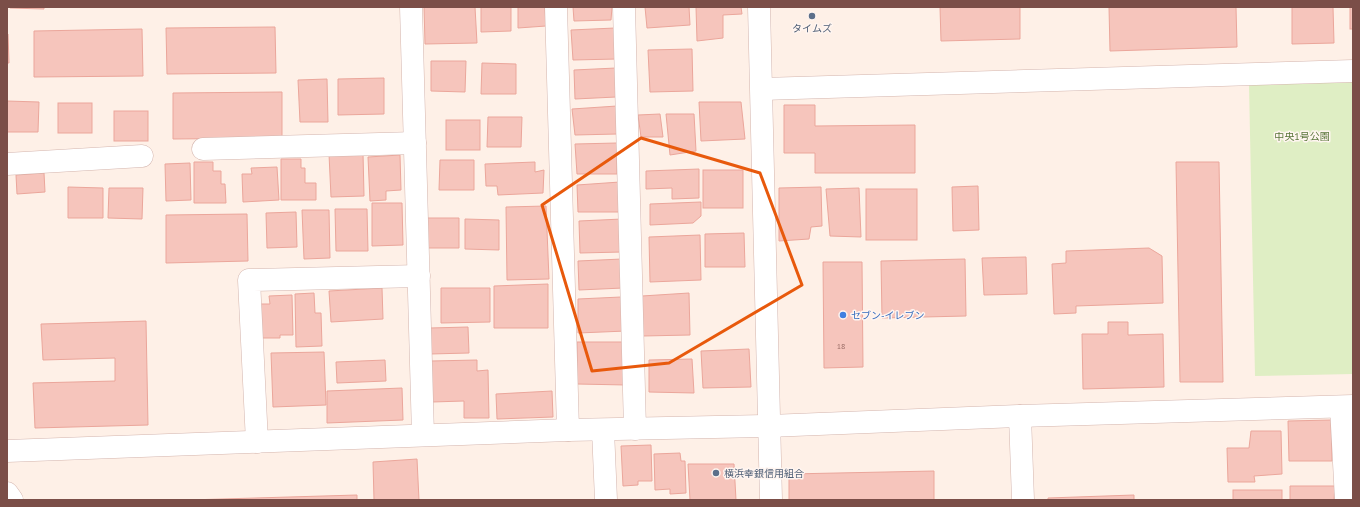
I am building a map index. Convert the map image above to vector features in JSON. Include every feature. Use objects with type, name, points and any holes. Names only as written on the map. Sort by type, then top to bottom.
[{"type":"street","points":[[411,7],[423,435]]},
{"type":"street","points":[[556,7],[568,430]]},
{"type":"street","points":[[624,7],[635,429]]},
{"type":"street","points":[[759,7],[771,500]]},
{"type":"street","points":[[762,89],[1353,71]]},
{"type":"street","points":[[203,149],[415,143]]},
{"type":"street","points":[[7,164],[142,156]]},
{"type":"street","points":[[256,442],[249,280],[419,276]]},
{"type":"street","points":[[7,451],[568,430],[769,426],[1020,416],[1347,407],[1346,500]]},
{"type":"street","points":[[1020,416],[1023,500]]},
{"type":"street","points":[[603,430],[606,500]]},
{"type":"street","points":[[7,493],[12,500]]},
{"type":"highlighted area","points":[[641,138],[760,173],[802,285],[669,363],[592,371],[542,205]]},
{"type":"green space","name":"中央1号公園","points":[[1353,82],[1353,374],[1255,376],[1249,85]]},
{"type":"building","points":[[44,7],[44,9],[10,8]]},
{"type":"building","points":[[424,7],[475,7],[477,43],[425,44]]},
{"type":"building","points":[[481,7],[511,7],[511,31],[481,32]]},
{"type":"building","points":[[518,7],[545,7],[546,26],[518,28]]},
{"type":"building","points":[[573,7],[612,7],[611,20],[574,21]]},
{"type":"building","points":[[645,7],[689,7],[690,25],[647,28]]},
{"type":"building","points":[[696,7],[741,7],[742,14],[723,15],[723,38],[697,41]]},
{"type":"building","points":[[940,7],[1020,7],[1020,39],[941,41]]},
{"type":"building","points":[[1109,7],[1236,7],[1237,47],[1110,51]]},
{"type":"building","points":[[1292,7],[1333,7],[1334,43],[1292,44]]},
{"type":"building","points":[[1350,7],[1353,7],[1353,29],[1350,29]]},
{"type":"building","points":[[275,27],[276,73],[167,74],[166,28]]},
{"type":"building","points":[[615,28],[617,59],[573,60],[571,30]]},
{"type":"building","points":[[142,29],[143,76],[34,77],[34,31]]},
{"type":"building","points":[[8,34],[9,63],[7,63]]},
{"type":"building","points":[[692,49],[693,91],[650,92],[648,50]]},
{"type":"building","points":[[431,61],[466,61],[465,92],[431,91]]},
{"type":"building","points":[[482,63],[516,64],[516,94],[481,94]]},
{"type":"building","points":[[616,68],[616,97],[575,99],[574,70]]},
{"type":"building","points":[[384,78],[384,114],[338,115],[338,79]]},
{"type":"building","points":[[327,79],[328,122],[300,122],[298,80]]},
{"type":"building","points":[[282,92],[282,138],[173,139],[173,93]]},
{"type":"building","points":[[7,101],[39,102],[38,132],[7,132]]},
{"type":"building","points":[[699,102],[741,102],[745,139],[701,141]]},
{"type":"building","points":[[58,103],[92,103],[92,133],[58,133]]},
{"type":"building","points":[[784,105],[815,105],[815,126],[915,125],[915,173],[815,173],[815,153],[784,153]]},
{"type":"building","points":[[617,106],[617,134],[575,135],[572,109]]},
{"type":"building","points":[[114,111],[148,111],[148,141],[114,141]]},
{"type":"building","points":[[660,114],[663,137],[641,137],[638,115]]},
{"type":"building","points":[[666,114],[694,114],[696,151],[670,155]]},
{"type":"building","points":[[488,117],[522,117],[521,147],[487,147]]},
{"type":"building","points":[[446,120],[480,120],[480,150],[446,150]]},
{"type":"building","points":[[617,143],[617,174],[577,174],[575,144]]},
{"type":"building","points":[[363,153],[364,196],[331,197],[329,154]]},
{"type":"building","points":[[400,155],[401,190],[386,191],[386,200],[370,201],[368,157]]},
{"type":"building","points":[[281,159],[301,159],[301,168],[305,168],[305,183],[316,183],[316,200],[281,200]]},
{"type":"building","points":[[440,160],[474,160],[474,190],[439,190]]},
{"type":"building","points":[[194,162],[213,162],[213,171],[221,171],[221,184],[225,184],[226,203],[194,203]]},
{"type":"building","points":[[535,162],[535,172],[544,170],[543,193],[498,195],[497,186],[486,186],[485,164]]},
{"type":"building","points":[[1176,162],[1219,162],[1223,382],[1180,382]]},
{"type":"building","points":[[190,163],[191,200],[166,201],[165,164]]},
{"type":"building","points":[[277,167],[279,200],[243,202],[242,174],[252,174],[251,168]]},
{"type":"building","points":[[699,169],[699,198],[672,199],[672,188],[646,189],[646,171]]},
{"type":"building","points":[[703,170],[743,170],[743,208],[703,208]]},
{"type":"building","points":[[44,173],[45,192],[17,194],[16,175]]},
{"type":"building","points":[[620,182],[620,212],[578,212],[577,185]]},
{"type":"building","points":[[978,186],[979,230],[953,231],[952,187]]},
{"type":"building","points":[[68,187],[103,188],[103,218],[68,218]]},
{"type":"building","points":[[821,187],[822,226],[811,227],[809,239],[779,241],[779,188]]},
{"type":"building","points":[[109,188],[143,188],[142,219],[108,218]]},
{"type":"building","points":[[859,188],[861,237],[830,236],[826,189]]},
{"type":"building","points":[[866,189],[917,189],[917,240],[866,240]]},
{"type":"building","points":[[701,202],[701,216],[693,223],[650,225],[650,204]]},
{"type":"building","points":[[372,203],[402,203],[403,245],[372,246]]},
{"type":"building","points":[[546,206],[549,279],[507,280],[506,207]]},
{"type":"building","points":[[335,209],[367,209],[368,251],[336,251]]},
{"type":"building","points":[[302,210],[329,210],[330,258],[304,259]]},
{"type":"building","points":[[296,212],[297,247],[267,248],[266,213]]},
{"type":"building","points":[[247,214],[248,261],[166,263],[166,215]]},
{"type":"building","points":[[425,218],[459,218],[459,248],[424,248]]},
{"type":"building","points":[[465,219],[499,220],[499,250],[465,249]]},
{"type":"building","points":[[622,219],[622,252],[580,253],[579,221]]},
{"type":"building","points":[[744,233],[745,267],[705,267],[705,234]]},
{"type":"building","points":[[700,235],[701,280],[650,282],[649,237]]},
{"type":"building","points":[[1149,248],[1162,256],[1163,303],[1076,306],[1076,313],[1054,314],[1052,264],[1066,263],[1066,251]]},
{"type":"building","points":[[1026,257],[1027,294],[984,295],[982,258]]},
{"type":"building","points":[[622,259],[623,288],[579,290],[578,261]]},
{"type":"building","points":[[965,259],[966,316],[882,318],[881,261]]},
{"type":"building","name":"セブン-イレブン","points":[[823,262],[862,262],[863,367],[824,368]]},
{"type":"building","points":[[548,284],[548,328],[494,328],[494,286]]},
{"type":"building","points":[[382,288],[383,319],[331,322],[329,291]]},
{"type":"building","points":[[441,288],[490,288],[490,322],[441,323]]},
{"type":"building","points":[[314,293],[315,313],[321,313],[322,346],[296,347],[295,294]]},
{"type":"building","points":[[689,293],[690,335],[643,336],[642,296]]},
{"type":"building","points":[[292,295],[293,335],[280,335],[280,338],[262,338],[261,304],[270,304],[269,296]]},
{"type":"building","points":[[621,297],[626,331],[578,333],[578,299]]},
{"type":"building","points":[[146,321],[148,425],[35,428],[33,383],[115,381],[115,358],[43,360],[41,324]]},
{"type":"building","points":[[1108,322],[1128,322],[1128,335],[1163,334],[1164,387],[1083,389],[1082,334],[1108,334]]},
{"type":"building","points":[[468,327],[469,353],[430,354],[430,328]]},
{"type":"building","points":[[577,342],[622,342],[626,385],[577,384]]},
{"type":"building","points":[[749,349],[751,387],[703,388],[701,351]]},
{"type":"building","points":[[324,352],[326,405],[273,407],[271,353]]},
{"type":"building","points":[[692,359],[694,393],[649,392],[649,360]]},
{"type":"building","points":[[385,360],[386,381],[337,383],[336,362]]},
{"type":"building","points":[[477,360],[477,371],[488,370],[489,418],[464,418],[464,401],[432,402],[431,361]]},
{"type":"building","points":[[402,388],[403,420],[327,423],[327,391]]},
{"type":"building","points":[[552,391],[553,417],[497,419],[496,394]]},
{"type":"building","points":[[1331,420],[1332,461],[1289,461],[1288,421]]},
{"type":"building","points":[[1251,431],[1281,431],[1282,474],[1254,476],[1255,482],[1228,482],[1227,448],[1249,448]]},
{"type":"building","points":[[651,445],[652,481],[638,481],[638,485],[623,486],[621,446]]},
{"type":"building","points":[[680,453],[681,461],[685,461],[686,493],[670,494],[670,489],[655,490],[654,454]]},
{"type":"building","points":[[417,459],[419,500],[374,500],[373,462]]},
{"type":"building","points":[[688,464],[734,464],[736,500],[690,500]]},
{"type":"building","points":[[934,471],[934,500],[789,500],[789,474]]},
{"type":"building","points":[[1290,486],[1335,486],[1334,500],[1290,500]]},
{"type":"building","points":[[1233,490],[1282,490],[1282,500],[1233,500]]},
{"type":"building","points":[[357,495],[357,500],[188,500]]},
{"type":"building","points":[[1134,495],[1134,500],[1048,500],[1048,498]]},
{"type":"place","name":"タイムズ","points":[[812,16]]},
{"type":"place","name":"セブン-イレブン","points":[[843,315]]},
{"type":"place","name":"横浜幸銀信用組合","points":[[716,473]]}]
